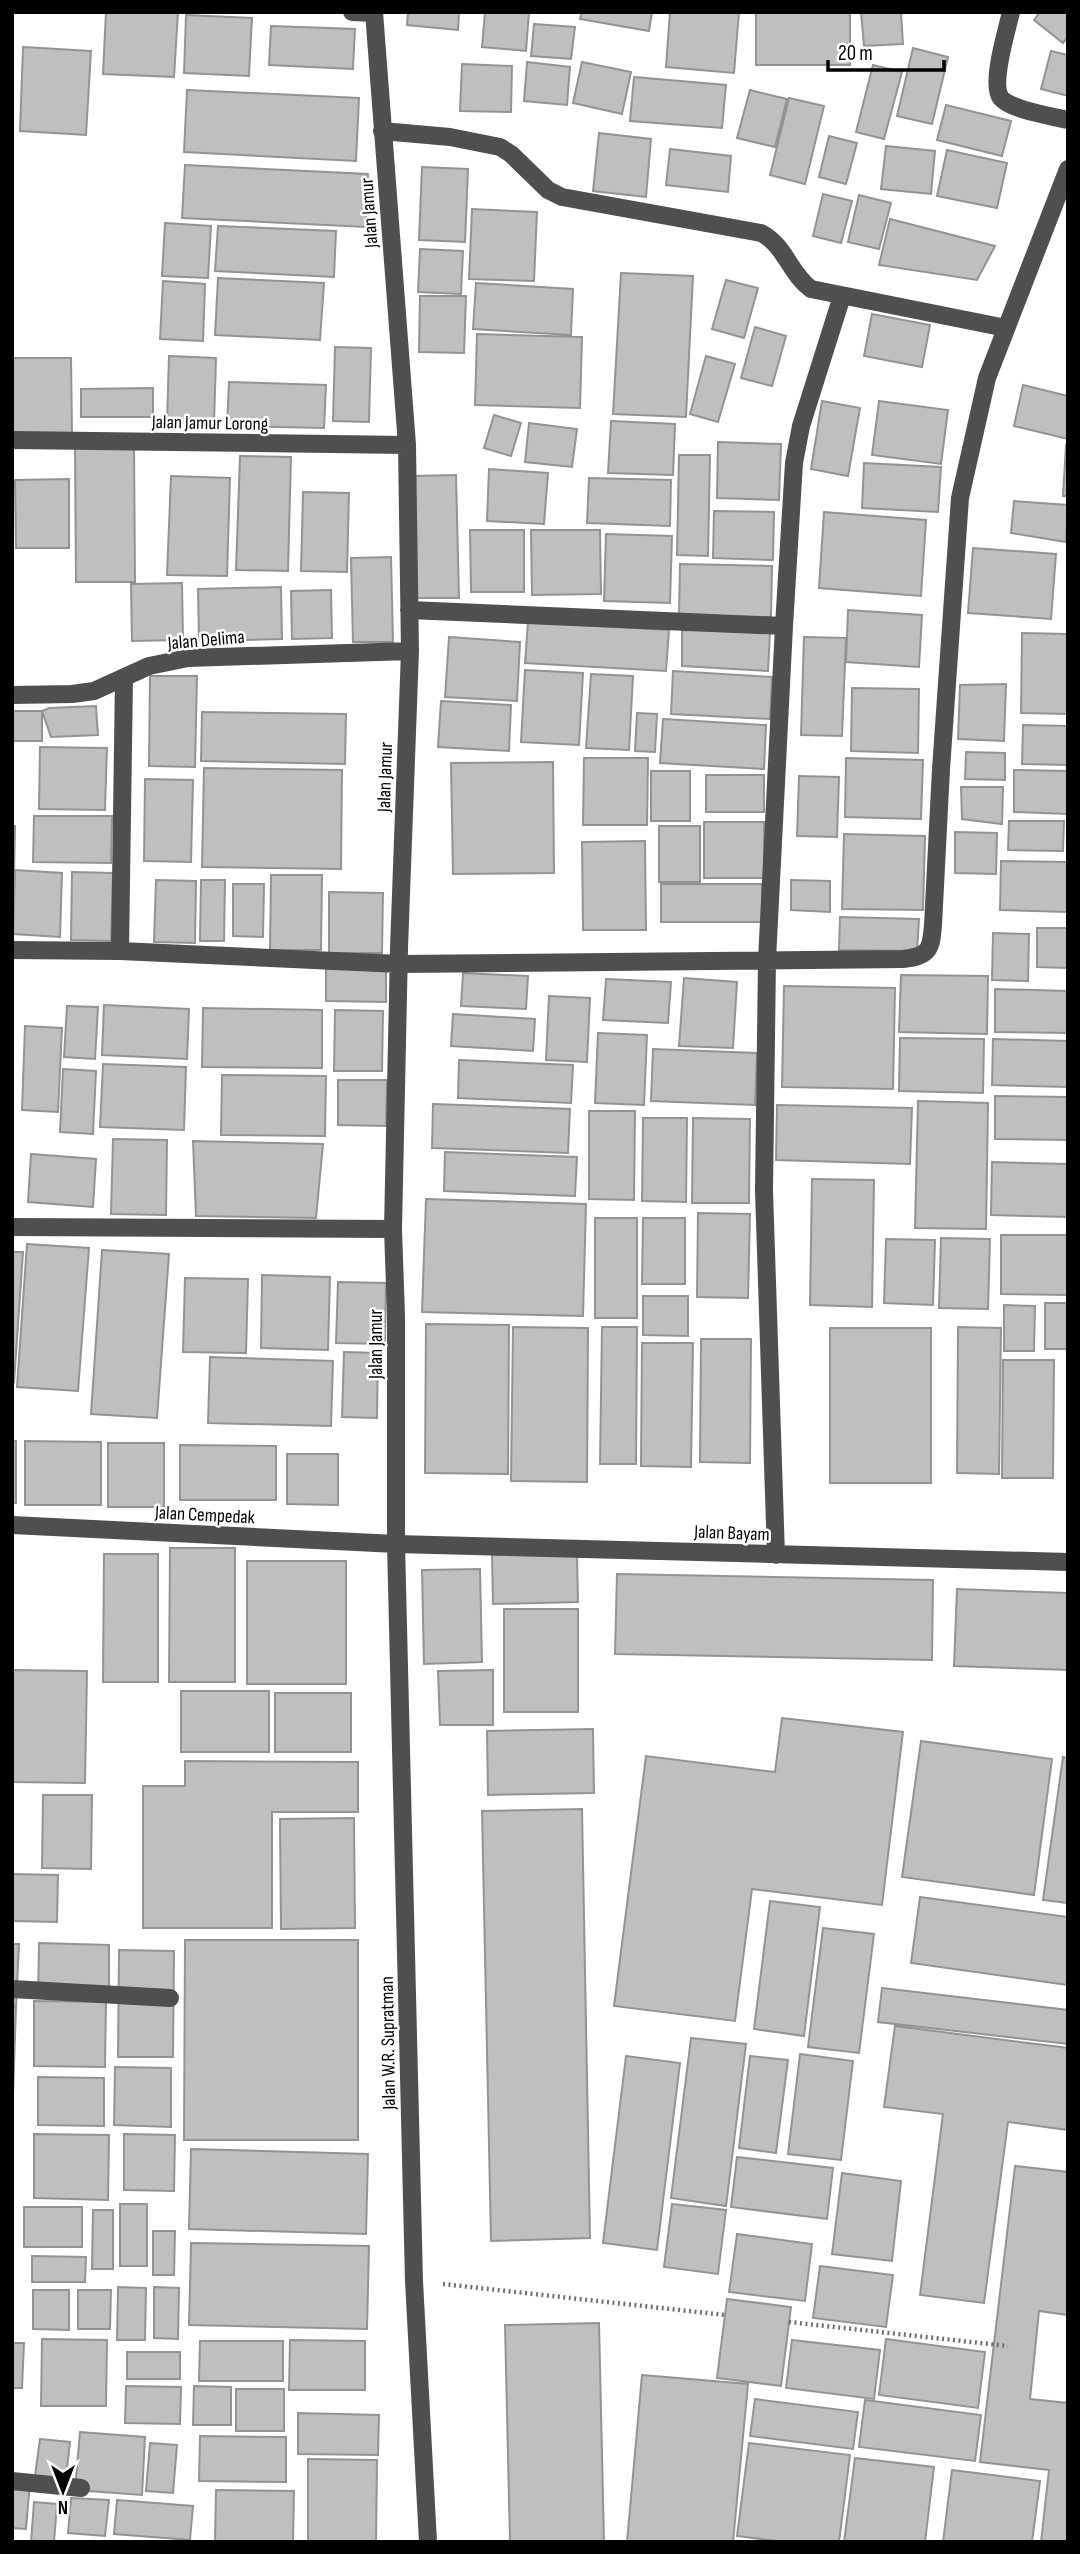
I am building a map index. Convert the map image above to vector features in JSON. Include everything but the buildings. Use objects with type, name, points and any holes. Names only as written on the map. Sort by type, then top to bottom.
[{"type":"street","points":[[352,12],[374,13]]},
{"type":"street","points":[[1011,12],[997,78],[999,94],[1011,104],[1068,120]]},
{"type":"street","name":"Jalan Jamur","points":[[374,13],[407,445],[410,651],[393,1229],[396,1316],[396,1544]]},
{"type":"street","points":[[382,131],[450,137],[500,147],[511,154],[548,190],[562,197],[761,233],[772,239],[803,283],[811,289],[1006,328]]},
{"type":"street","points":[[12,950],[120,951],[400,964],[910,958],[925,954],[931,946],[960,498],[987,378],[1068,169]]},
{"type":"street","points":[[776,1555],[764,1191],[767,960],[784,626],[794,463],[801,426],[842,296]]},
{"type":"street","name":"Jalan Jamur Lorong","points":[[12,440],[407,445]]},
{"type":"street","points":[[409,610],[784,626]]},
{"type":"street","name":"Jalan Delima","points":[[12,695],[83,693],[107,687],[149,666],[188,659],[410,651]]},
{"type":"street","points":[[120,951],[124,678]]},
{"type":"street","points":[[12,1227],[393,1229]]},
{"type":"street","name":"Jalan Cempedak","points":[[12,1525],[396,1544]]},
{"type":"street","name":"Jalan Bayam","points":[[396,1544],[1068,1562]]},
{"type":"street","name":"Jalan W.R. Supratman","points":[[396,1544],[414,2281],[428,2542]]},
{"type":"street","points":[[12,1989],[170,1998]]},
{"type":"street","points":[[12,2481],[81,2488]]},
{"type":"path","points":[[414,2281],[725,2315]]},
{"type":"path","points":[[789,2322],[1008,2346]]}]
